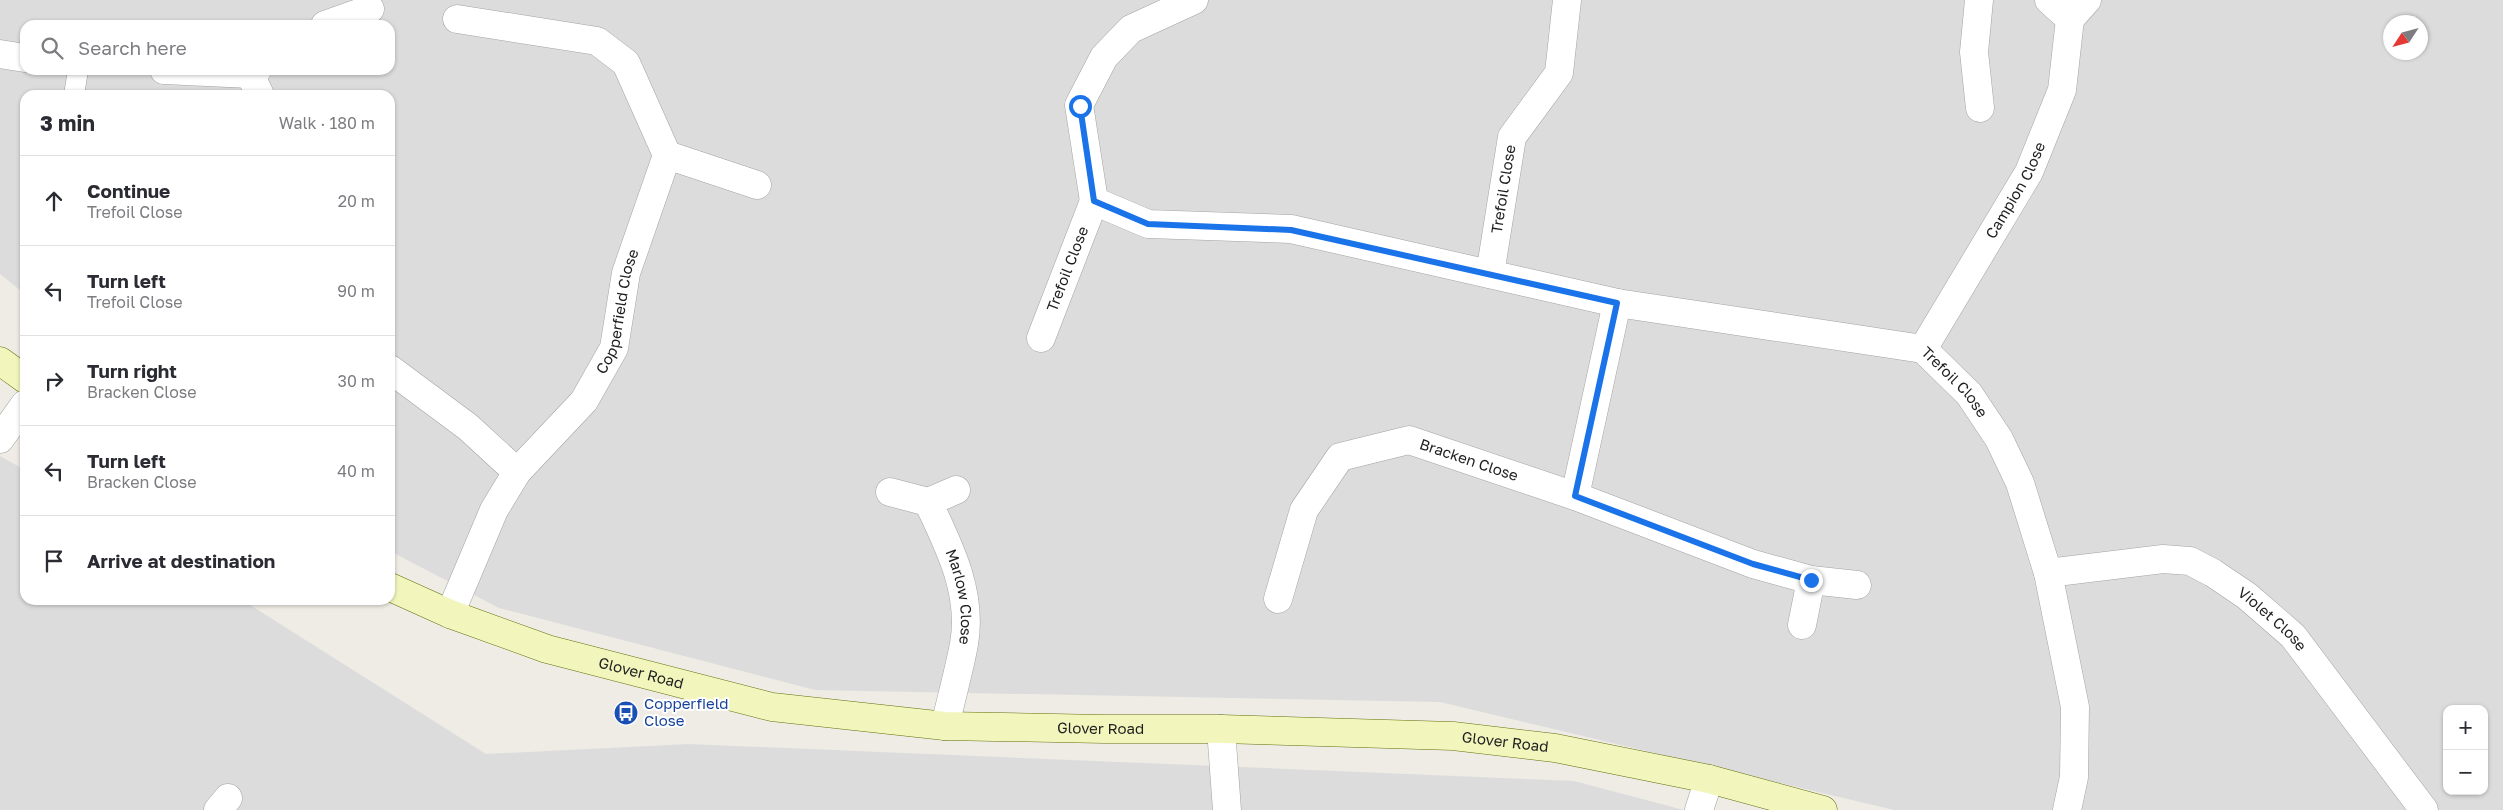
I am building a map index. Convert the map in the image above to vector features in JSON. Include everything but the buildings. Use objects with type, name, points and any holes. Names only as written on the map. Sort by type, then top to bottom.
[{"type":"street","name":"Trefoil Close","points":[[1041,338],[1094,201],[1080,106],[1084,97],[1104,57],[1131,29],[1194,0]]},
{"type":"street","name":"Trefoil Close","points":[[1490,274],[1512,137],[1560,73],[1567,0]]},
{"type":"street","points":[[1979,0],[1974,52],[1980,108]]},
{"type":"street","name":"Campion Close","points":[[1924,349],[2029,172],[2062,90],[2078,10],[2049,0]]},
{"type":"street","points":[[339,20],[370,9]]},
{"type":"street","points":[[458,20],[597,41],[626,63],[667,156],[757,185]]},
{"type":"street","points":[[0,54],[20,57]]},
{"type":"street","points":[[210,75],[256,80]]},
{"type":"street","name":"Copperfield Close","points":[[450,614],[494,510],[517,472],[584,401],[614,348],[626,273],[667,156]]},
{"type":"street","name":"Trefoil Close","points":[[1094,201],[1148,224],[1291,230],[1617,303],[1924,349],[1969,394],[1999,439],[2020,483],[2048,572],[2075,707],[2074,777],[2067,810]]},
{"type":"street","points":[[1575,496],[1617,303]]},
{"type":"street","points":[[0,360],[20,375]]},
{"type":"street","points":[[395,373],[468,427],[517,472]]},
{"type":"street","points":[[0,439],[20,411]]},
{"type":"street","name":"Bracken Close","points":[[1278,598],[1304,510],[1340,457],[1409,440],[1575,496],[1753,564],[1811,580],[1857,585]]},
{"type":"street","points":[[890,492],[928,502],[956,490]]},
{"type":"street","name":"Marlow Close","points":[[928,502],[956,565],[962,586],[965,612],[964,642],[945,726]]},
{"type":"street","name":"Violet Close","points":[[2048,572],[2163,559],[2190,561],[2213,573],[2247,596],[2293,636],[2424,810]]},
{"type":"street","points":[[1802,625],[1811,580]]},
{"type":"street","name":"Glover Road","points":[[395,589],[450,614],[547,650],[772,707],[945,726],[1104,730],[1222,729],[1453,736],[1555,748],[1709,779],[1823,810]]},
{"type":"street","points":[[1222,729],[1227,810]]},
{"type":"street","points":[[1699,810],[1709,779]]},
{"type":"lane","points":[[75,90],[77,75]]},
{"type":"shaded area","points":[[0,0],[2503,0],[2503,810],[1894,810],[1440,702],[815,690],[499,608],[395,554],[395,90],[20,90],[20,290],[0,274]]},
{"type":"shaded area","points":[[0,456],[20,467],[20,605],[250,605],[486,754],[689,744],[1574,781],[1684,810],[0,810]]},
{"type":"place","name":"Copperfield Close","points":[[626,713]]},
{"type":"route","points":[[1080,106],[1094,201],[1148,224],[1291,230],[1617,303],[1575,496],[1753,564],[1811,580]]}]
